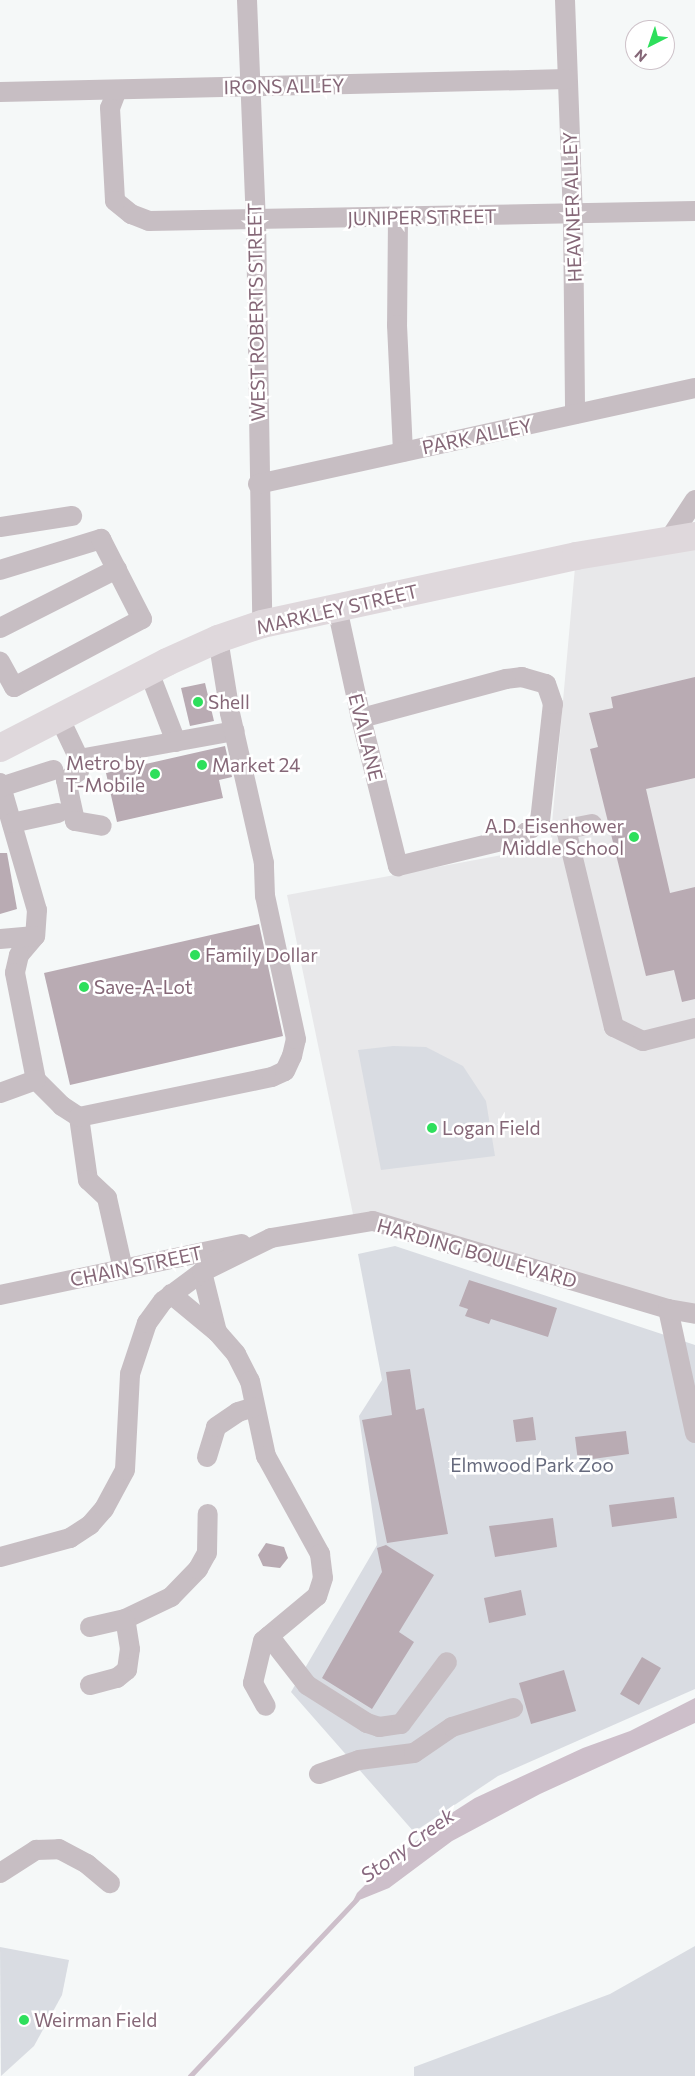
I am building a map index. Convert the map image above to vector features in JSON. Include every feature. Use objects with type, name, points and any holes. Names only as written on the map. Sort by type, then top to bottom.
[{"type":"highway","name":"MARKLEY STREET","points":[[0,748],[218,639],[262,624],[576,556],[695,536]]},
{"type":"street","name":"WEST ROBERTS STREET","points":[[247,0],[256,220],[258,484],[262,624]]},
{"type":"street","name":"HEAVNER ALLEY","points":[[565,0],[573,214],[575,414]]},
{"type":"street","name":"IRONS ALLEY","points":[[0,92],[567,80]]},
{"type":"street","name":"JUNIPER STREET","points":[[117,90],[110,108],[115,201],[131,214],[149,221],[695,211]]},
{"type":"street","points":[[398,217],[397,325],[403,452]]},
{"type":"street","name":"PARK ALLEY","points":[[258,484],[695,388]]},
{"type":"street","points":[[668,541],[695,500]]},
{"type":"street","points":[[0,527],[72,516]]},
{"type":"street","points":[[0,570],[101,539],[142,619],[14,687],[0,662]]},
{"type":"street","points":[[0,628],[116,569]]},
{"type":"street","name":"EVA LANE","points":[[337,608],[361,718],[398,866],[522,836],[532,830],[540,821],[543,808],[553,704],[551,692],[546,684],[535,680],[506,679],[361,718]]},
{"type":"street","points":[[53,770],[1,785],[37,910],[34,936],[19,955],[15,973],[36,1080],[62,1106],[79,1117],[272,1076],[284,1071],[292,1056],[296,1039],[265,896],[264,863],[234,731],[218,639]]},
{"type":"street","points":[[149,672],[176,742]]},
{"type":"street","points":[[60,717],[79,759],[79,772],[66,780],[75,822],[102,826]]},
{"type":"street","points":[[79,759],[234,731]]},
{"type":"street","points":[[12,823],[58,813]]},
{"type":"street","points":[[592,824],[566,829],[614,1027],[643,1041],[695,1028]]},
{"type":"street","points":[[0,939],[34,936]]},
{"type":"street","points":[[0,1093],[36,1080]]},
{"type":"street","points":[[79,1117],[88,1180],[107,1198],[123,1269]]},
{"type":"street","name":"HARDING BOULEVARD","points":[[0,1557],[70,1538],[90,1526],[104,1510],[125,1470],[130,1374],[137,1348],[147,1323],[171,1294],[202,1272],[271,1238],[373,1220],[668,1310],[695,1314]]},
{"type":"street","name":"CHAIN STREET","points":[[0,1294],[271,1238]]},
{"type":"street","points":[[202,1272],[217,1332]]},
{"type":"street","points":[[171,1294],[217,1332],[236,1354],[250,1381],[254,1408],[266,1456],[320,1554],[323,1578],[312,1603],[264,1641],[253,1683],[266,1706]]},
{"type":"street","points":[[668,1310],[695,1433]]},
{"type":"street","points":[[207,1457],[216,1427],[238,1412],[254,1408]]},
{"type":"street","points":[[90,1627],[125,1619],[171,1597],[198,1569],[206,1553],[208,1514]]},
{"type":"street","points":[[90,1685],[117,1678],[127,1670],[130,1649],[125,1619]]},
{"type":"street","points":[[269,1636],[307,1685],[366,1722],[379,1727],[401,1724],[447,1662]]},
{"type":"street","points":[[319,1774],[359,1760],[414,1753],[452,1727],[513,1708]]},
{"type":"street","points":[[0,1873],[36,1850],[59,1849],[87,1864],[110,1883]]},
{"type":"shaded area","points":[[695,530],[695,1314],[355,1224],[287,895],[550,846],[576,556]]},
{"type":"shaded area","points":[[695,1698],[695,1723],[540,1794],[452,1841],[389,1888],[352,1903],[357,1893],[376,1874],[450,1814],[475,1798],[583,1748],[630,1731]]},
{"type":"green space","name":"Logan Field","points":[[393,1046],[426,1047],[463,1066],[486,1101],[495,1156],[381,1170],[358,1050]]},
{"type":"green space","name":"Elmwood Park Zoo","points":[[395,1246],[695,1345],[695,1689],[498,1776],[414,1832],[291,1692],[377,1545],[359,1416],[382,1380],[358,1254]]},
{"type":"green space","points":[[695,1946],[695,2076],[414,2076],[414,2067],[610,1994]]},
{"type":"green space","name":"Weirman Field","points":[[0,1947],[69,1960],[62,1995],[34,2046],[1,2076]]},
{"type":"building","name":"A.D. Eisenhower Middle School","points":[[695,677],[695,778],[646,789],[670,893],[695,887],[695,999],[682,1002],[674,970],[646,976],[590,749],[598,747],[589,713],[613,708],[611,697]]},
{"type":"building","points":[[205,683],[214,721],[190,726],[181,688]]},
{"type":"building","points":[[225,746],[232,777],[219,780],[223,798],[117,822],[106,773]]},
{"type":"building","points":[[0,853],[7,853],[17,909],[0,914]]},
{"type":"building","points":[[259,924],[283,1036],[70,1085],[44,973]]},
{"type":"building","points":[[469,1280],[557,1308],[548,1337],[491,1319],[489,1324],[465,1316],[468,1309],[459,1306]]},
{"type":"building","points":[[410,1369],[416,1410],[424,1408],[448,1534],[387,1543],[362,1420],[392,1415],[386,1372]]},
{"type":"building","points":[[533,1417],[536,1440],[516,1442],[513,1420]]},
{"type":"building","points":[[626,1431],[629,1454],[578,1461],[575,1437]]},
{"type":"building","points":[[674,1497],[677,1518],[612,1527],[609,1505]]},
{"type":"building","points":[[553,1518],[557,1547],[495,1557],[489,1526]]},
{"type":"building","points":[[266,1543],[284,1547],[288,1558],[280,1568],[263,1566],[258,1555]]},
{"type":"building","points":[[386,1545],[434,1575],[399,1632],[414,1642],[372,1709],[322,1678],[382,1572],[377,1548]]},
{"type":"building","points":[[521,1590],[526,1615],[489,1623],[484,1598]]},
{"type":"building","points":[[642,1657],[661,1668],[639,1705],[620,1694]]},
{"type":"building","points":[[564,1670],[576,1711],[531,1724],[519,1683]]},
{"type":"waterway","name":"Stony Creek","points":[[190,2076],[357,1899]]},
{"type":"place","name":"Shell","points":[[198,702]]},
{"type":"place","name":"Market 24","points":[[202,765]]},
{"type":"place","name":"Metro by T-Mobile","points":[[155,774]]},
{"type":"place","name":"A.D. Eisenhower Middle School","points":[[634,837]]},
{"type":"place","name":"Family Dollar","points":[[195,955]]},
{"type":"place","name":"Save-A-Lot","points":[[84,987]]},
{"type":"place","name":"Logan Field","points":[[432,1128]]},
{"type":"place","name":"Weirman Field","points":[[24,2020]]}]
